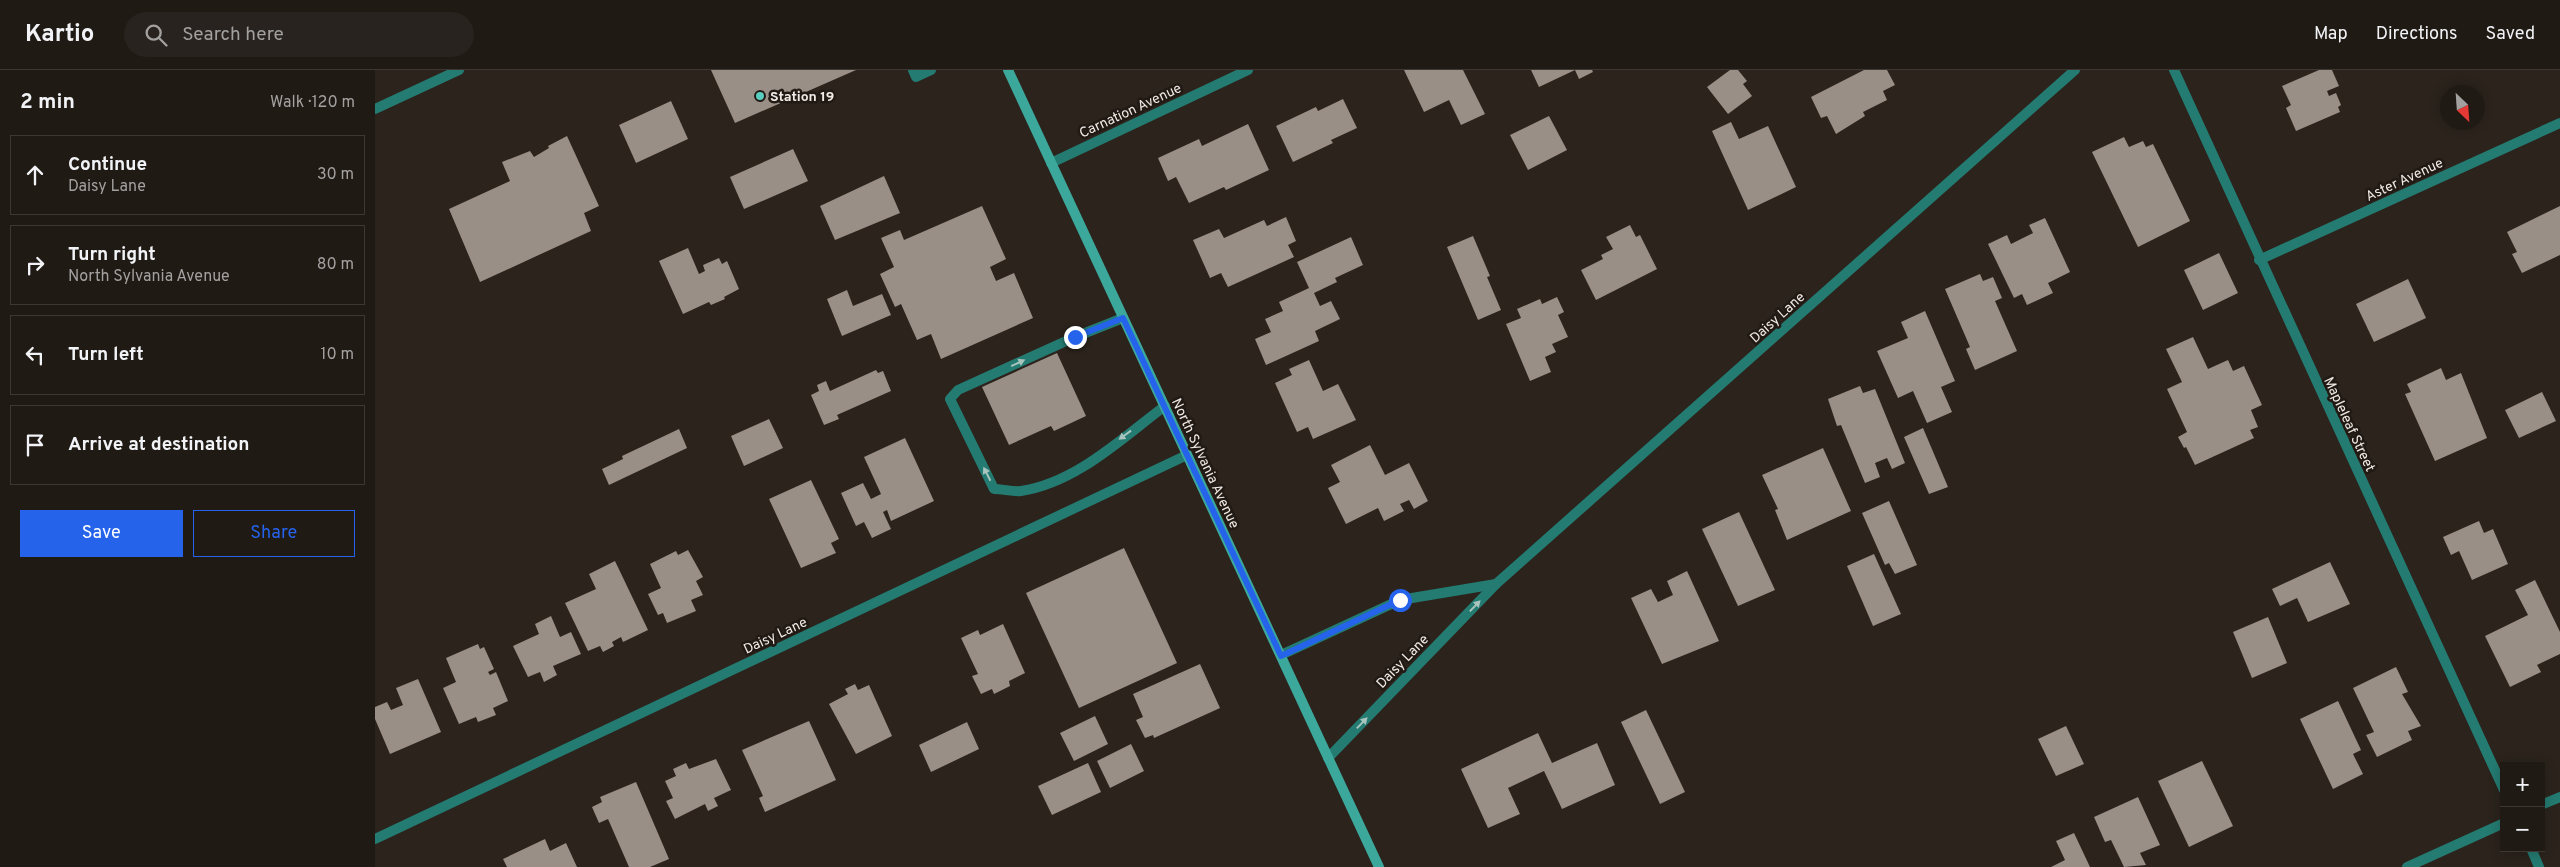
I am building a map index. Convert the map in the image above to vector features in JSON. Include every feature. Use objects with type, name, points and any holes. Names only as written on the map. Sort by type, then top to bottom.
[{"type":"main road","name":"North Sylvania Avenue","points":[[1008,70],[1379,867]]},
{"type":"street","points":[[375,109],[459,70]]},
{"type":"street","points":[[913,70],[916,77],[931,70]]},
{"type":"street","name":"Carnation Avenue","points":[[1051,163],[1248,70]]},
{"type":"street","name":"Daisy Lane","points":[[1328,758],[1496,584],[2075,70]]},
{"type":"street","name":"Mapleleaf Street","points":[[2173,70],[2500,781]]},
{"type":"street","name":"Aster Avenue","points":[[2259,260],[2560,123]]},
{"type":"street","points":[[1123,318],[1075,337],[958,390],[950,399],[995,488],[1019,491],[1045,486],[1078,470],[1165,406]]},
{"type":"street","name":"Daisy Lane","points":[[375,839],[1187,455]]},
{"type":"street","points":[[1281,656],[1400,600],[1496,584]]},
{"type":"street","points":[[2545,804],[2560,797]]},
{"type":"street","points":[[2407,867],[2500,825]]},
{"type":"street","points":[[2533,852],[2539,867]]},
{"type":"building","name":"Station 19","points":[[711,70],[856,70],[735,123]]},
{"type":"building","points":[[1404,70],[1463,70],[1485,114],[1461,125],[1449,100],[1424,112]]},
{"type":"building","points":[[1531,70],[1575,70],[1539,87]]},
{"type":"building","points":[[1575,70],[1592,70],[1593,72],[1579,79]]},
{"type":"building","points":[[1730,70],[1738,70],[1747,81],[1743,84],[1752,96],[1728,114],[1707,87]]},
{"type":"building","points":[[1864,70],[1887,70],[1895,85],[1883,91],[1887,100],[1863,112],[1865,116],[1836,134],[1827,116],[1821,118],[1811,97]]},
{"type":"building","points":[[2319,70],[2332,70],[2339,86],[2327,91],[2329,96],[2336,93],[2341,105],[2338,107],[2340,112],[2296,131],[2286,108],[2291,105],[2282,86]]},
{"type":"building","points":[[1343,99],[1357,128],[1331,140],[1333,143],[1293,162],[1276,126],[1316,107],[1318,111]]},
{"type":"building","points":[[671,101],[688,139],[636,163],[619,125]]},
{"type":"building","points":[[1549,116],[1567,150],[1528,170],[1510,135]]},
{"type":"building","points":[[1731,122],[1739,139],[1768,126],[1796,187],[1748,210],[1712,131]]},
{"type":"building","points":[[1248,124],[1269,170],[1226,190],[1224,187],[1189,203],[1176,177],[1168,181],[1158,158],[1199,139],[1202,146]]},
{"type":"building","points":[[567,136],[599,206],[584,213],[591,231],[480,282],[449,209],[510,181],[502,162],[530,151],[534,157],[549,148],[548,146]]},
{"type":"building","points":[[2124,137],[2129,147],[2143,141],[2146,147],[2153,144],[2190,221],[2138,247],[2092,152]]},
{"type":"building","points":[[793,149],[808,181],[744,209],[730,177]]},
{"type":"building","points":[[884,176],[900,213],[835,240],[820,206]]},
{"type":"building","points":[[982,206],[1006,259],[990,267],[996,281],[1014,273],[1033,318],[941,359],[931,334],[917,340],[901,304],[895,307],[880,274],[894,267],[881,238],[900,230],[904,240]]},
{"type":"building","points":[[2560,206],[2560,255],[2522,273],[2512,254],[2517,252],[2507,232]]},
{"type":"building","points":[[1286,217],[1296,241],[1288,245],[1294,257],[1228,287],[1221,273],[1210,278],[1193,240],[1219,229],[1224,238],[1264,220],[1267,226]]},
{"type":"building","points":[[2045,218],[2070,272],[2048,283],[2053,293],[2027,305],[2022,294],[2014,298],[1988,244],[2007,235],[2011,244],[2033,233],[2029,225]]},
{"type":"building","points":[[1630,225],[1636,237],[1640,235],[1657,269],[1596,300],[1581,270],[1603,259],[1601,255],[1613,249],[1606,237]]},
{"type":"building","points":[[1473,236],[1490,276],[1487,277],[1501,310],[1478,320],[1447,247]]},
{"type":"building","points":[[1351,237],[1363,265],[1335,278],[1337,282],[1314,293],[1320,306],[1331,301],[1340,319],[1315,331],[1319,341],[1266,365],[1255,339],[1271,332],[1265,319],[1283,311],[1279,302],[1309,288],[1297,262]]},
{"type":"building","points":[[688,248],[699,274],[705,271],[703,265],[719,258],[722,264],[727,261],[739,289],[724,297],[725,299],[711,305],[709,302],[683,314],[659,261]]},
{"type":"building","points":[[2219,253],[2238,293],[2203,310],[2184,270]]},
{"type":"building","points":[[1980,274],[1983,281],[1993,277],[2002,298],[1995,301],[2017,351],[1975,370],[1966,349],[1970,347],[1945,289]]},
{"type":"building","points":[[2408,279],[2426,318],[2374,342],[2356,304]]},
{"type":"building","points":[[847,290],[853,306],[882,294],[891,315],[842,336],[827,299]]},
{"type":"building","points":[[1557,297],[1564,312],[1558,315],[1568,337],[1552,344],[1556,352],[1545,357],[1551,372],[1530,381],[1506,324],[1521,318],[1517,309],[1540,299],[1542,304]]},
{"type":"building","points":[[1925,311],[1955,381],[1941,387],[1952,412],[1927,423],[1913,391],[1898,398],[1877,351],[1908,338],[1901,322]]},
{"type":"building","points":[[2193,337],[2208,369],[2228,360],[2233,371],[2244,366],[2262,405],[2251,410],[2258,427],[2250,430],[2254,438],[2195,465],[2186,447],[2184,448],[2178,437],[2187,432],[2167,389],[2182,382],[2166,349]]},
{"type":"building","points":[[1057,353],[1086,416],[1054,431],[1051,426],[1009,445],[982,387]]},
{"type":"building","points":[[1309,360],[1323,391],[1338,384],[1356,420],[1313,439],[1308,427],[1297,432],[1275,383],[1292,375],[1289,369]]},
{"type":"building","points":[[2441,368],[2446,380],[2461,373],[2487,438],[2435,461],[2405,394],[2411,392],[2407,384]]},
{"type":"building","points":[[876,370],[878,373],[883,371],[891,391],[837,415],[839,419],[824,425],[811,395],[819,391],[817,385],[826,381],[830,391]]},
{"type":"building","points":[[1860,386],[1863,393],[1875,389],[1905,463],[1892,469],[1887,458],[1875,463],[1880,477],[1865,483],[1841,425],[1837,426],[1828,399]]},
{"type":"building","points":[[2542,392],[2556,421],[2519,438],[2505,410]]},
{"type":"building","points":[[769,419],[783,448],[744,466],[731,436]]},
{"type":"building","points":[[1923,428],[1948,487],[1929,494],[1904,437]]},
{"type":"building","points":[[679,429],[687,448],[609,485],[602,469],[623,459],[622,456]]},
{"type":"building","points":[[905,438],[934,501],[891,521],[887,510],[883,512],[891,529],[872,538],[864,522],[856,526],[841,493],[863,483],[871,499],[881,494],[864,457]]},
{"type":"building","points":[[1370,445],[1385,475],[1409,463],[1428,501],[1414,509],[1409,500],[1400,504],[1404,511],[1384,521],[1378,508],[1346,524],[1328,488],[1340,482],[1331,465]]},
{"type":"building","points":[[1823,448],[1851,511],[1787,540],[1775,510],[1778,509],[1762,475]]},
{"type":"building","points":[[811,480],[839,539],[831,543],[836,553],[801,568],[769,499]]},
{"type":"building","points":[[1889,501],[1917,565],[1895,574],[1889,563],[1885,565],[1862,513]]},
{"type":"building","points":[[1739,512],[1775,590],[1738,606],[1702,529]]},
{"type":"building","points":[[2479,521],[2484,533],[2493,529],[2508,564],[2472,580],[2459,551],[2451,555],[2443,537]]},
{"type":"building","points":[[1124,548],[1177,663],[1079,708],[1026,593]]},
{"type":"building","points":[[688,550],[703,577],[696,581],[703,595],[691,600],[696,611],[667,623],[663,613],[658,615],[648,594],[661,588],[650,564],[676,551],[678,555]]},
{"type":"building","points":[[1874,554],[1901,614],[1873,626],[1847,566]]},
{"type":"building","points":[[615,561],[648,630],[623,642],[621,637],[612,642],[614,646],[603,652],[600,646],[588,651],[565,603],[596,589],[589,574]]},
{"type":"building","points":[[2330,562],[2350,604],[2308,622],[2297,598],[2280,606],[2272,589]]},
{"type":"building","points":[[1687,571],[1719,641],[1662,664],[1631,598],[1651,589],[1658,602],[1673,595],[1667,581]]},
{"type":"building","points":[[2535,580],[2560,632],[2560,654],[2537,665],[2541,672],[2510,687],[2485,636],[2528,615],[2515,590]]},
{"type":"building","points":[[551,616],[560,637],[571,632],[581,654],[553,666],[557,675],[544,682],[540,672],[528,677],[513,646],[539,634],[535,624]]},
{"type":"building","points":[[2268,617],[2287,663],[2252,678],[2233,632]]},
{"type":"building","points":[[1003,624],[1025,673],[1009,681],[1010,686],[994,694],[992,689],[981,694],[972,676],[978,674],[961,638],[978,630],[980,635]]},
{"type":"building","points":[[478,644],[480,649],[484,647],[494,669],[488,672],[490,675],[496,672],[508,701],[493,708],[496,715],[478,722],[476,717],[459,724],[443,688],[456,682],[446,658]]},
{"type":"building","points":[[1200,664],[1220,708],[1154,738],[1153,735],[1145,738],[1136,720],[1143,717],[1133,694]]},
{"type":"building","points":[[2396,667],[2408,692],[2402,694],[2421,726],[2408,731],[2412,740],[2377,757],[2366,735],[2374,732],[2353,688]]},
{"type":"building","points":[[418,679],[441,732],[390,754],[375,719],[375,707],[387,702],[391,710],[403,705],[396,688]]},
{"type":"building","points":[[855,684],[858,690],[869,685],[892,736],[856,754],[829,704],[848,694],[845,689]]},
{"type":"building","points":[[2338,701],[2361,750],[2353,754],[2363,774],[2333,789],[2300,719]]},
{"type":"building","points":[[1646,710],[1685,792],[1660,804],[1621,722]]},
{"type":"building","points":[[1095,716],[1108,744],[1074,761],[1060,733]]},
{"type":"building","points":[[809,721],[836,780],[765,812],[759,798],[763,796],[742,750]]},
{"type":"building","points":[[967,722],[979,749],[931,772],[919,745]]},
{"type":"building","points":[[2066,726],[2084,764],[2056,776],[2038,739]]},
{"type":"building","points":[[1538,733],[1552,763],[1597,743],[1615,785],[1562,809],[1544,771],[1508,788],[1520,814],[1488,828],[1461,769]]},
{"type":"building","points":[[1131,744],[1144,771],[1110,788],[1097,761]]},
{"type":"building","points":[[716,759],[731,790],[714,798],[718,806],[708,811],[705,804],[675,819],[666,801],[673,798],[665,781],[676,776],[673,769],[686,763],[689,769]]},
{"type":"building","points":[[2202,761],[2233,826],[2189,847],[2158,781]]},
{"type":"building","points":[[1088,763],[1101,792],[1052,815],[1038,786]]},
{"type":"building","points":[[636,782],[669,859],[650,867],[629,867],[608,819],[599,823],[592,807],[602,802],[600,797]]},
{"type":"building","points":[[2138,797],[2160,845],[2140,853],[2146,865],[2124,867],[2111,840],[2105,842],[2094,817]]},
{"type":"building","points":[[2074,833],[2090,867],[2051,867],[2065,860],[2056,841]]},
{"type":"building","points":[[545,839],[550,851],[566,843],[577,867],[507,867],[503,859]]},
{"type":"place","name":"Station 19","points":[[760,96]]},
{"type":"route","points":[[1075,337],[1123,318],[1281,656],[1400,600]]}]
